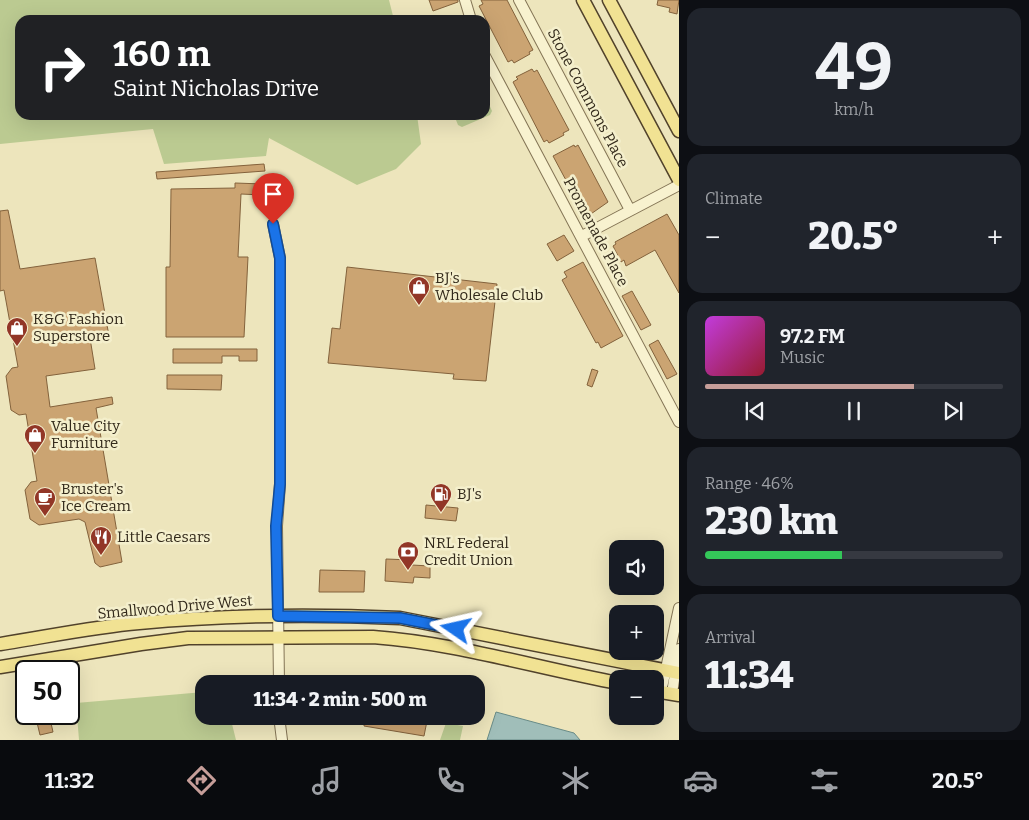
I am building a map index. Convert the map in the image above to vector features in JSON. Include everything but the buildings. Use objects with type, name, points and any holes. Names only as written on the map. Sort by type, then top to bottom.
[{"type":"main road","points":[[583,0],[679,180]]},
{"type":"main road","points":[[609,0],[679,130]]},
{"type":"main road","name":"Smallwood Drive West","points":[[0,644],[136,623],[278,616],[400,618],[673,672]]},
{"type":"main road","points":[[0,666],[188,638],[278,636],[397,639],[609,682]]},
{"type":"street","points":[[465,0],[470,15]]},
{"type":"street","name":"Stone Commons Place","points":[[519,0],[630,210]]},
{"type":"street","name":"Promenade Place","points":[[490,65],[679,422]]},
{"type":"street","points":[[582,236],[679,185]]},
{"type":"street","points":[[273,224],[280,258],[280,484],[276,526],[279,675]]},
{"type":"street","points":[[673,672],[679,608]]},
{"type":"street","points":[[667,693],[679,649]]},
{"type":"street","points":[[280,725],[282,740]]},
{"type":"green space","points":[[0,0],[389,0],[393,15],[15,15],[15,120],[418,120],[421,144],[396,169],[357,185],[269,138],[266,156],[164,164],[153,129],[0,144]]},
{"type":"green space","points":[[456,120],[478,120],[462,127],[458,125]]},
{"type":"green space","points":[[195,693],[195,725],[232,725],[236,740],[79,740],[78,725],[80,725],[80,703]]},
{"type":"green space","points":[[445,725],[463,726],[460,740],[440,740]]},
{"type":"water","points":[[496,712],[574,733],[580,740],[487,740]]},
{"type":"place","name":"BJ's Wholesale Club","points":[[419,306]]},
{"type":"place","name":"K&G Fashion Superstore","points":[[17,347]]},
{"type":"place","name":"Value City Furniture","points":[[35,454]]},
{"type":"place","name":"BJ's","points":[[441,513]]},
{"type":"place","name":"Bruster's Ice Cream","points":[[45,517]]},
{"type":"place","name":"Little Caesars","points":[[101,556]]},
{"type":"place","name":"NRL Federal Credit Union","points":[[408,571]]},
{"type":"route","points":[[273,224],[280,258],[280,484],[276,526],[278,537],[278,616],[400,618],[456,629]]}]
